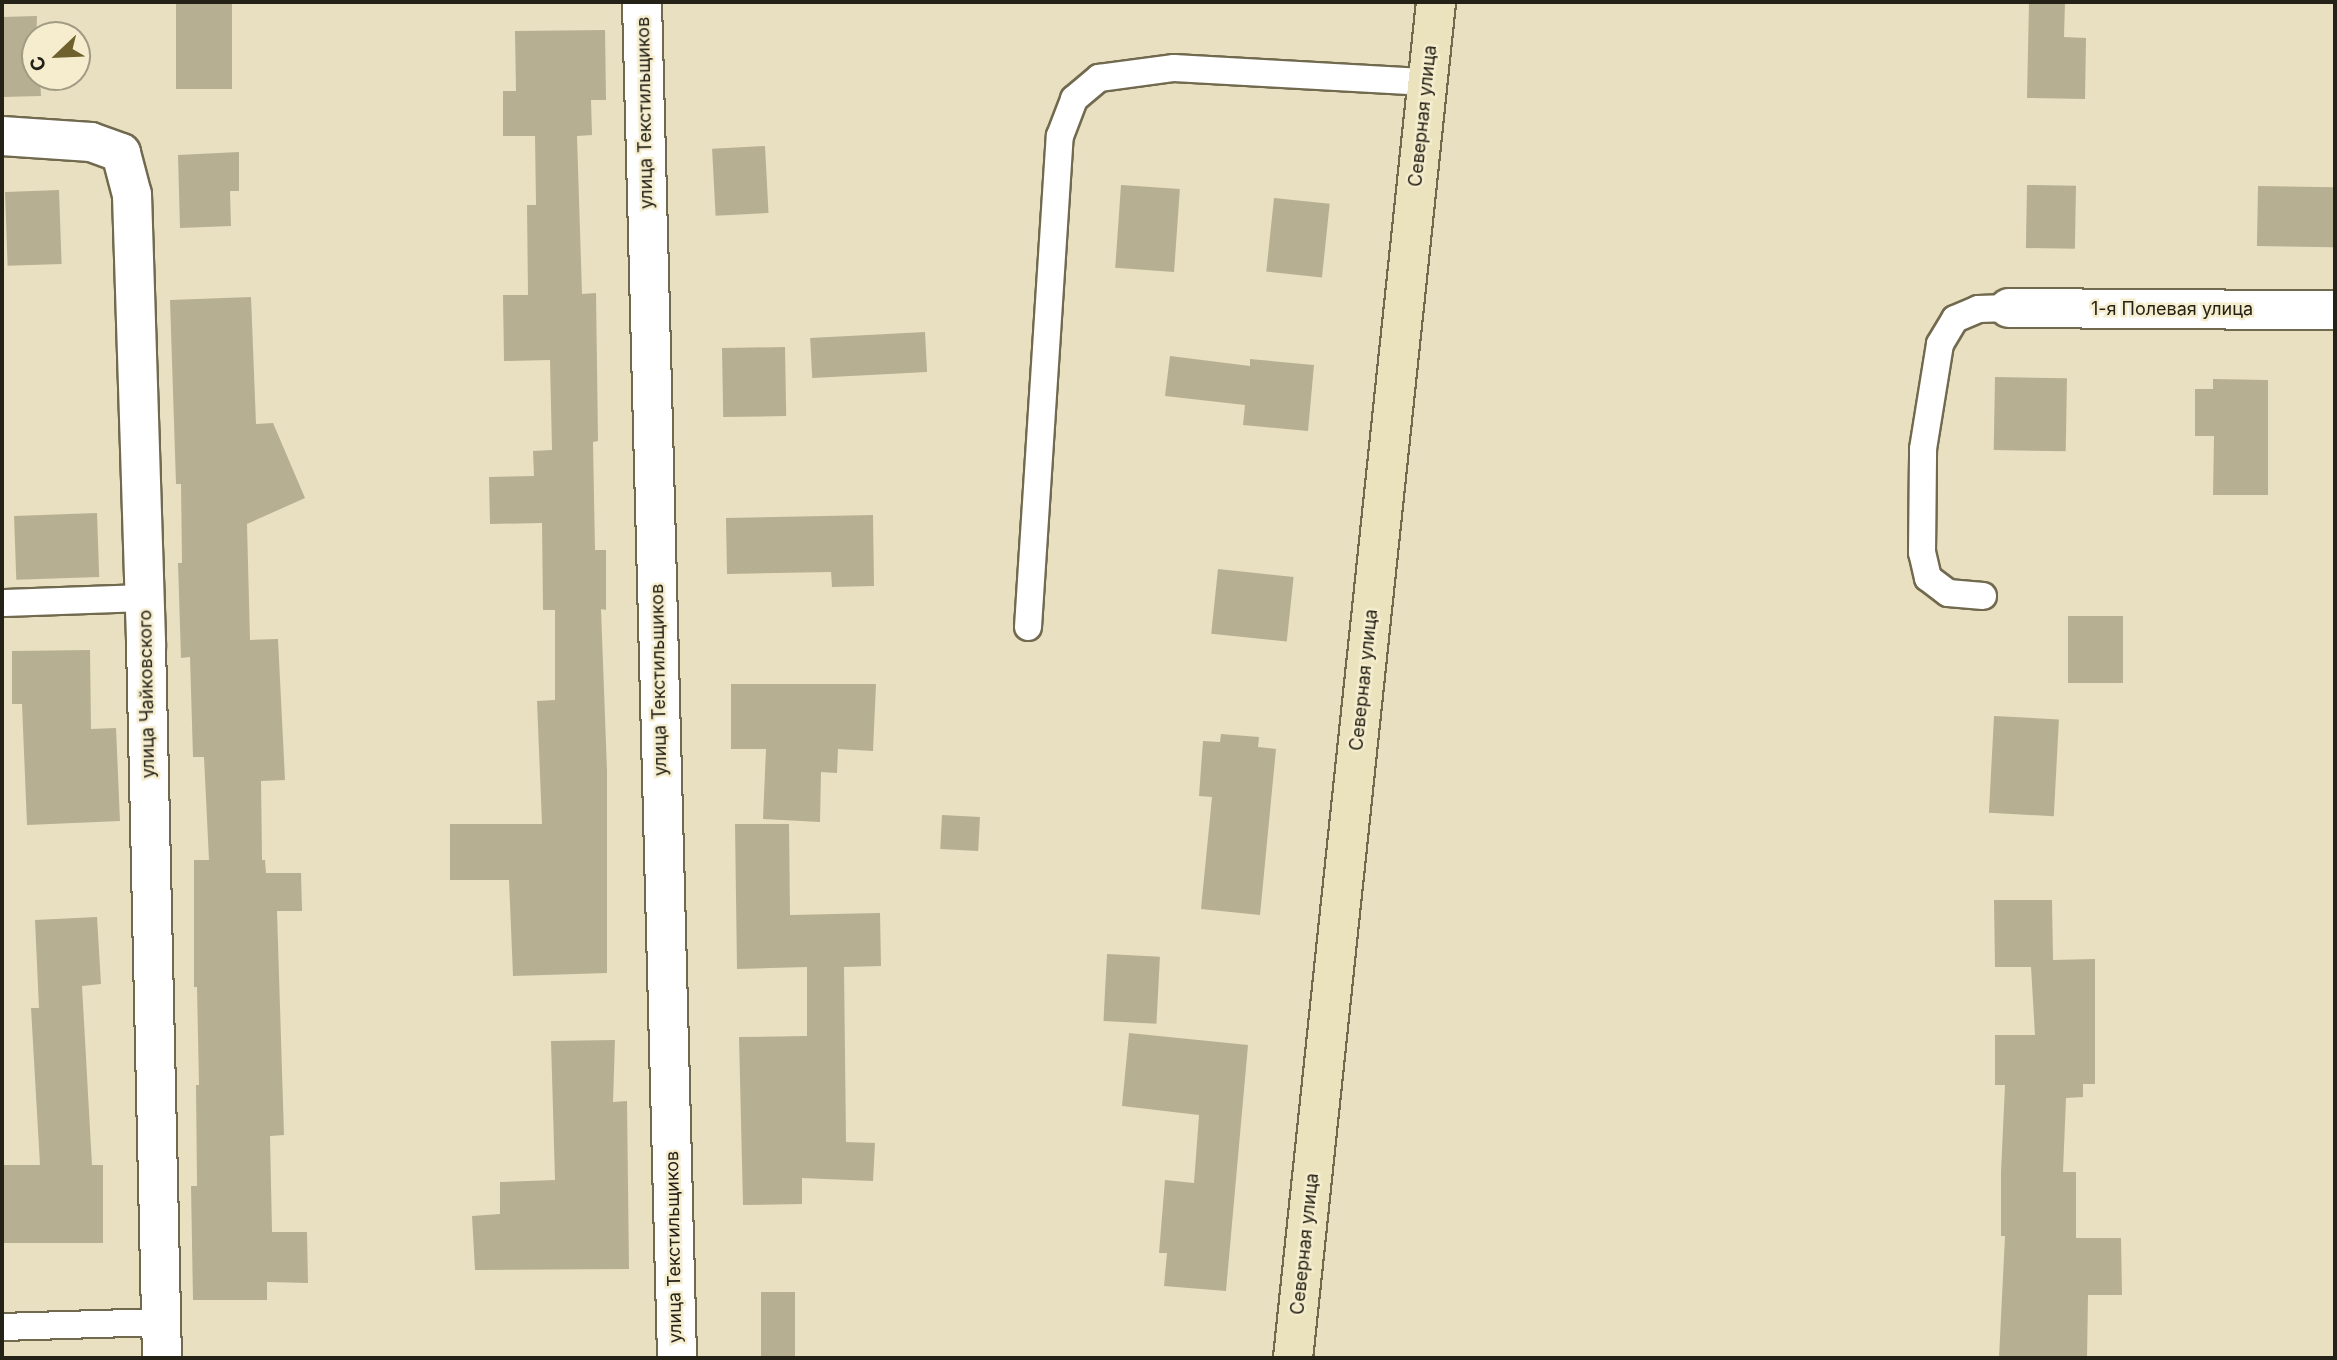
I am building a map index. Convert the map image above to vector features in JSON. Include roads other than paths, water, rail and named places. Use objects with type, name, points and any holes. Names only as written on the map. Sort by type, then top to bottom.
[{"type":"main road","name":"Северная улица","points":[[1293,1358],[1436,2]]},
{"type":"street","name":"улица Текстильщиков","points":[[642,2],[677,1358]]},
{"type":"street","name":"улица Чайковского","points":[[2,136],[91,142],[121,153],[132,195],[145,598],[162,1340]]},
{"type":"street","name":"1-я Полевая улица","points":[[2009,307],[2335,310]]},
{"type":"lane","points":[[1028,626],[1060,136],[1074,99],[1099,78],[1174,68],[1427,82]]},
{"type":"lane","points":[[1983,596],[1948,593],[1928,578],[1922,553],[1923,449],[1940,344],[1955,319],[1978,309],[2009,307]]},
{"type":"lane","points":[[2,603],[145,598]]},
{"type":"lane","points":[[2,1327],[162,1340]]}]
